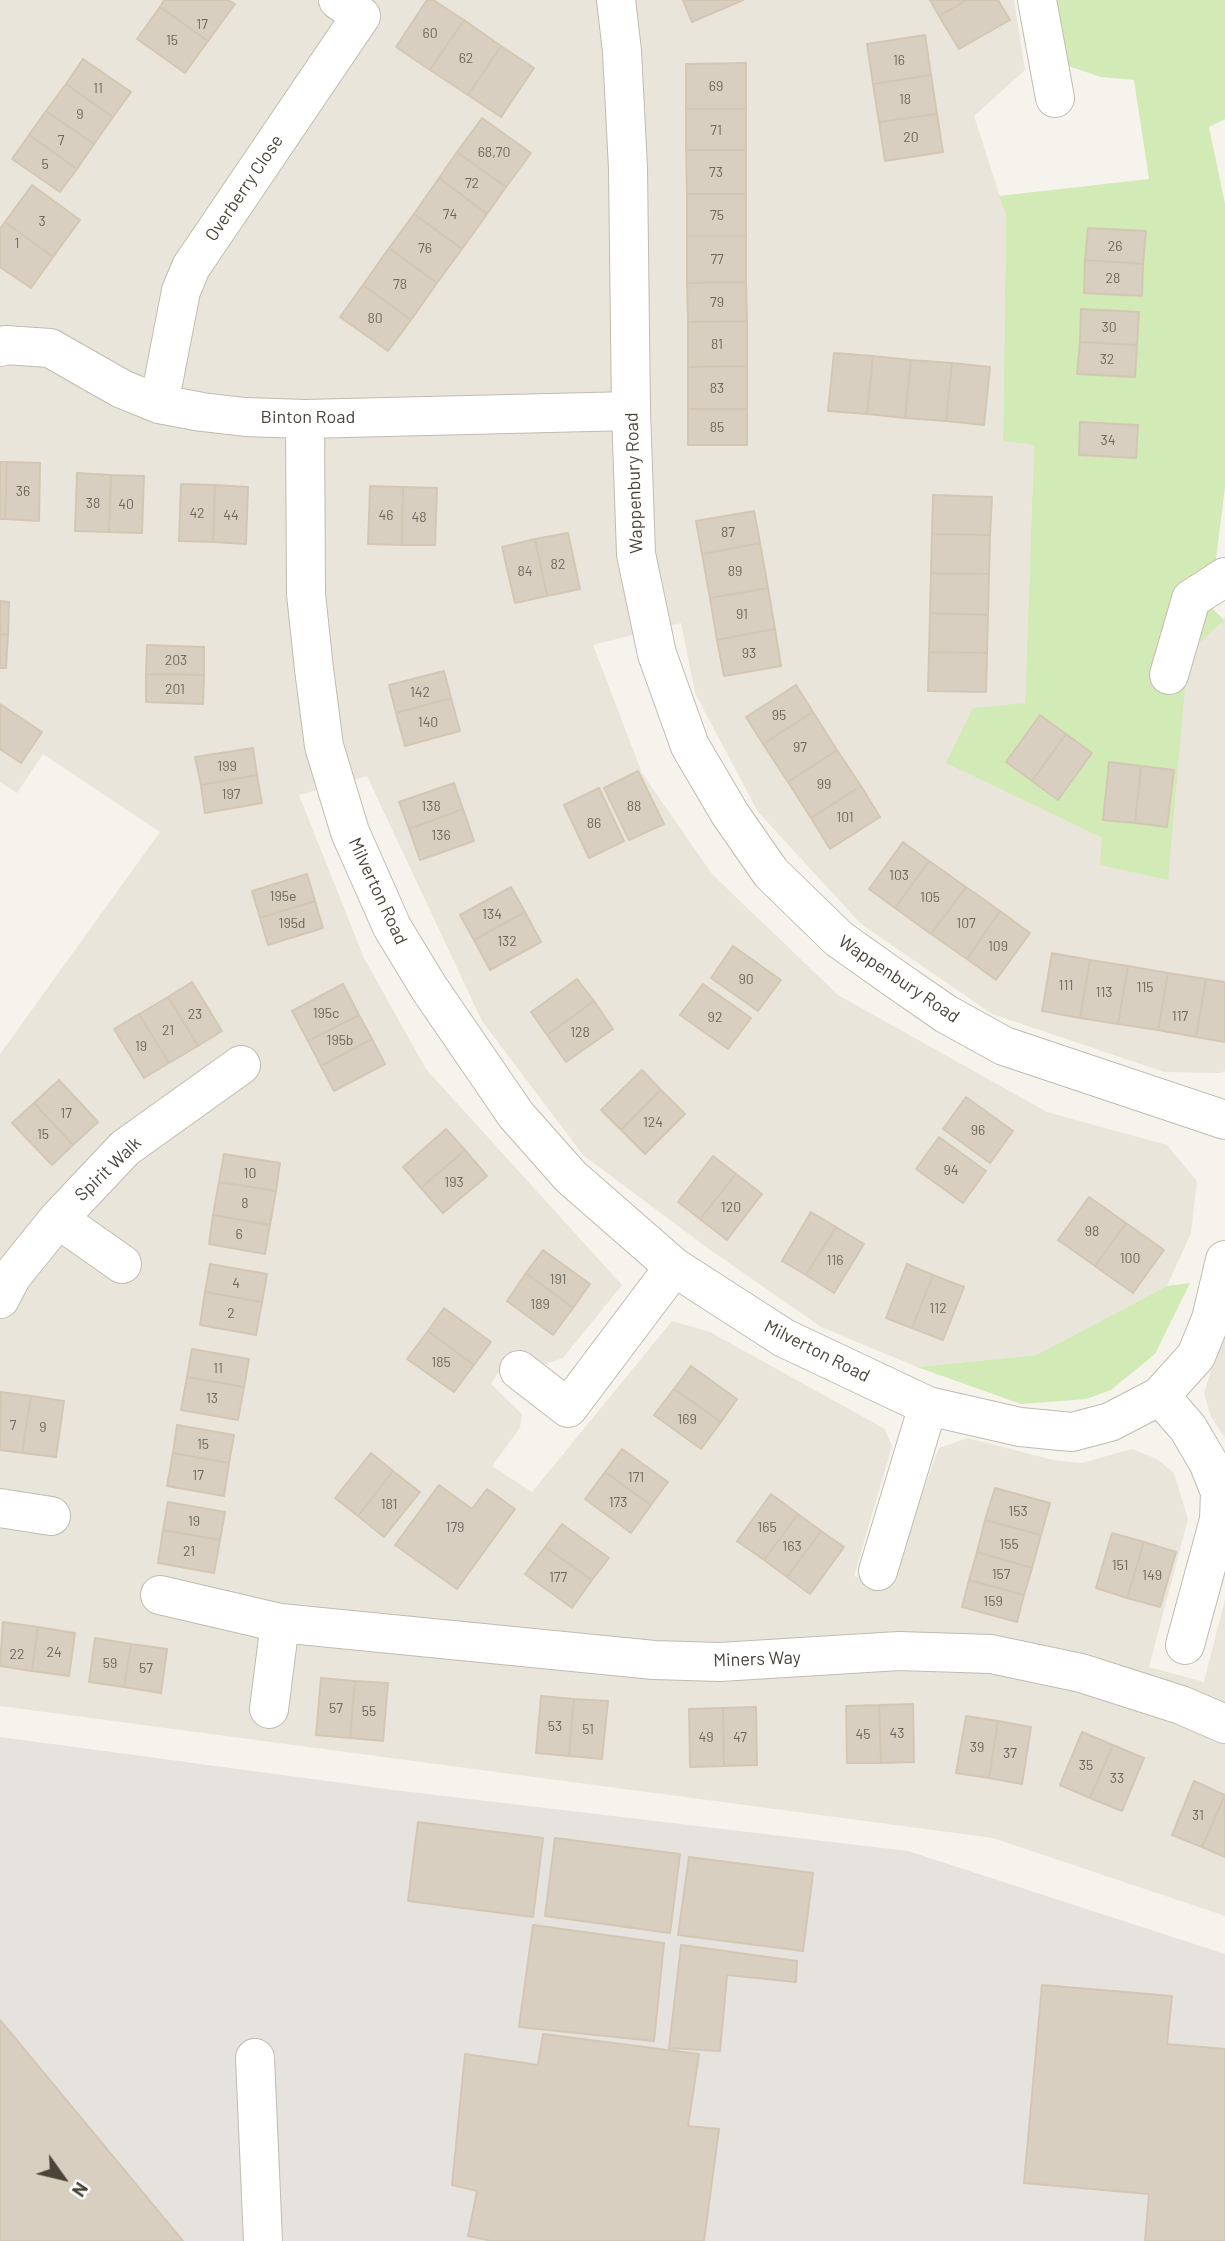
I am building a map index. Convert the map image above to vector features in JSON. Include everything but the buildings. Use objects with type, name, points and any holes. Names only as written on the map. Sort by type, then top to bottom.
[{"type":"street","name":"Overberry Close","points":[[159,404],[180,291],[191,267],[361,16],[338,0]]},
{"type":"street","name":"Wappenbury Road","points":[[616,0],[622,51],[628,168],[636,554],[657,654],[690,746],[730,814],[772,873],[839,939],[946,1014],[1004,1046],[1225,1120]]},
{"type":"street","points":[[1037,0],[1055,98]]},
{"type":"street","name":"Binton Road","points":[[0,347],[50,348],[122,389],[159,404],[245,417],[305,419],[631,411]]},
{"type":"street","name":"Milverton Road","points":[[305,419],[306,594],[315,682],[324,746],[350,832],[392,927],[429,988],[516,1115],[571,1177],[674,1267],[784,1338],[928,1406],[1020,1427],[1072,1432],[1110,1422],[1160,1396],[1196,1356],[1211,1320],[1225,1260]]},
{"type":"street","points":[[1169,675],[1191,599],[1225,577]]},
{"type":"street","name":"Spirit Walk","points":[[0,1299],[12,1276],[58,1219],[125,1148],[241,1065]]},
{"type":"street","points":[[58,1219],[122,1264]]},
{"type":"street","points":[[519,1370],[568,1408],[674,1267]]},
{"type":"street","points":[[1160,1396],[1188,1428],[1202,1451],[1220,1492],[1219,1520],[1185,1645]]},
{"type":"street","points":[[878,1571],[928,1406]]},
{"type":"street","points":[[0,1508],[51,1516]]},
{"type":"street","name":"Miners Way","points":[[160,1595],[280,1623],[654,1660],[720,1662],[899,1651],[990,1654],[1081,1673],[1181,1705],[1225,1724]]},
{"type":"street","points":[[269,1709],[280,1623]]},
{"type":"street","points":[[255,2058],[263,2241]]},
{"type":"shaded area","points":[[0,0],[1014,0],[1025,70],[974,116],[1006,215],[1003,440],[1034,444],[1025,703],[947,763],[1102,838],[1188,652],[1225,617],[1225,1071],[1164,1072],[992,1014],[861,924],[758,812],[695,693],[681,623],[593,645],[642,773],[712,874],[838,995],[1047,1112],[1167,1145],[1197,1181],[1191,1233],[1167,1286],[1036,1355],[917,1367],[821,1327],[709,1249],[583,1155],[482,1021],[367,776],[299,795],[364,958],[426,1069],[622,1285],[563,1358],[543,1365],[514,1349],[491,1384],[522,1414],[520,1428],[492,1466],[532,1492],[672,1321],[710,1332],[885,1429],[892,1446],[854,1576],[887,1587],[939,1448],[968,1438],[1053,1460],[1082,1463],[1132,1449],[1157,1459],[1174,1473],[1188,1519],[1149,1667],[1204,1682],[1225,1599],[1225,1916],[993,1838],[0,1706],[0,1054],[160,832],[43,754],[17,793],[0,782]]},
{"type":"shaded area","points":[[1225,1327],[1225,1438],[1211,1417],[1204,1393]]},
{"type":"shaded area","points":[[0,1737],[394,1790],[908,1851],[1225,1954],[1225,2241],[0,2241]]},
{"type":"green space","points":[[1052,0],[1225,0],[1225,119],[1209,127],[1225,204],[1225,487],[1210,606],[1224,620],[1188,653],[1168,880],[1100,865],[1102,838],[946,763],[973,708],[1025,703],[1034,445],[1003,441],[1006,215],[999,196],[1149,179],[1134,80],[1101,77],[1065,65]]},
{"type":"green space","points":[[1190,1283],[1155,1354],[1111,1390],[1086,1399],[1021,1404],[917,1367],[1036,1355],[1167,1286]]}]
